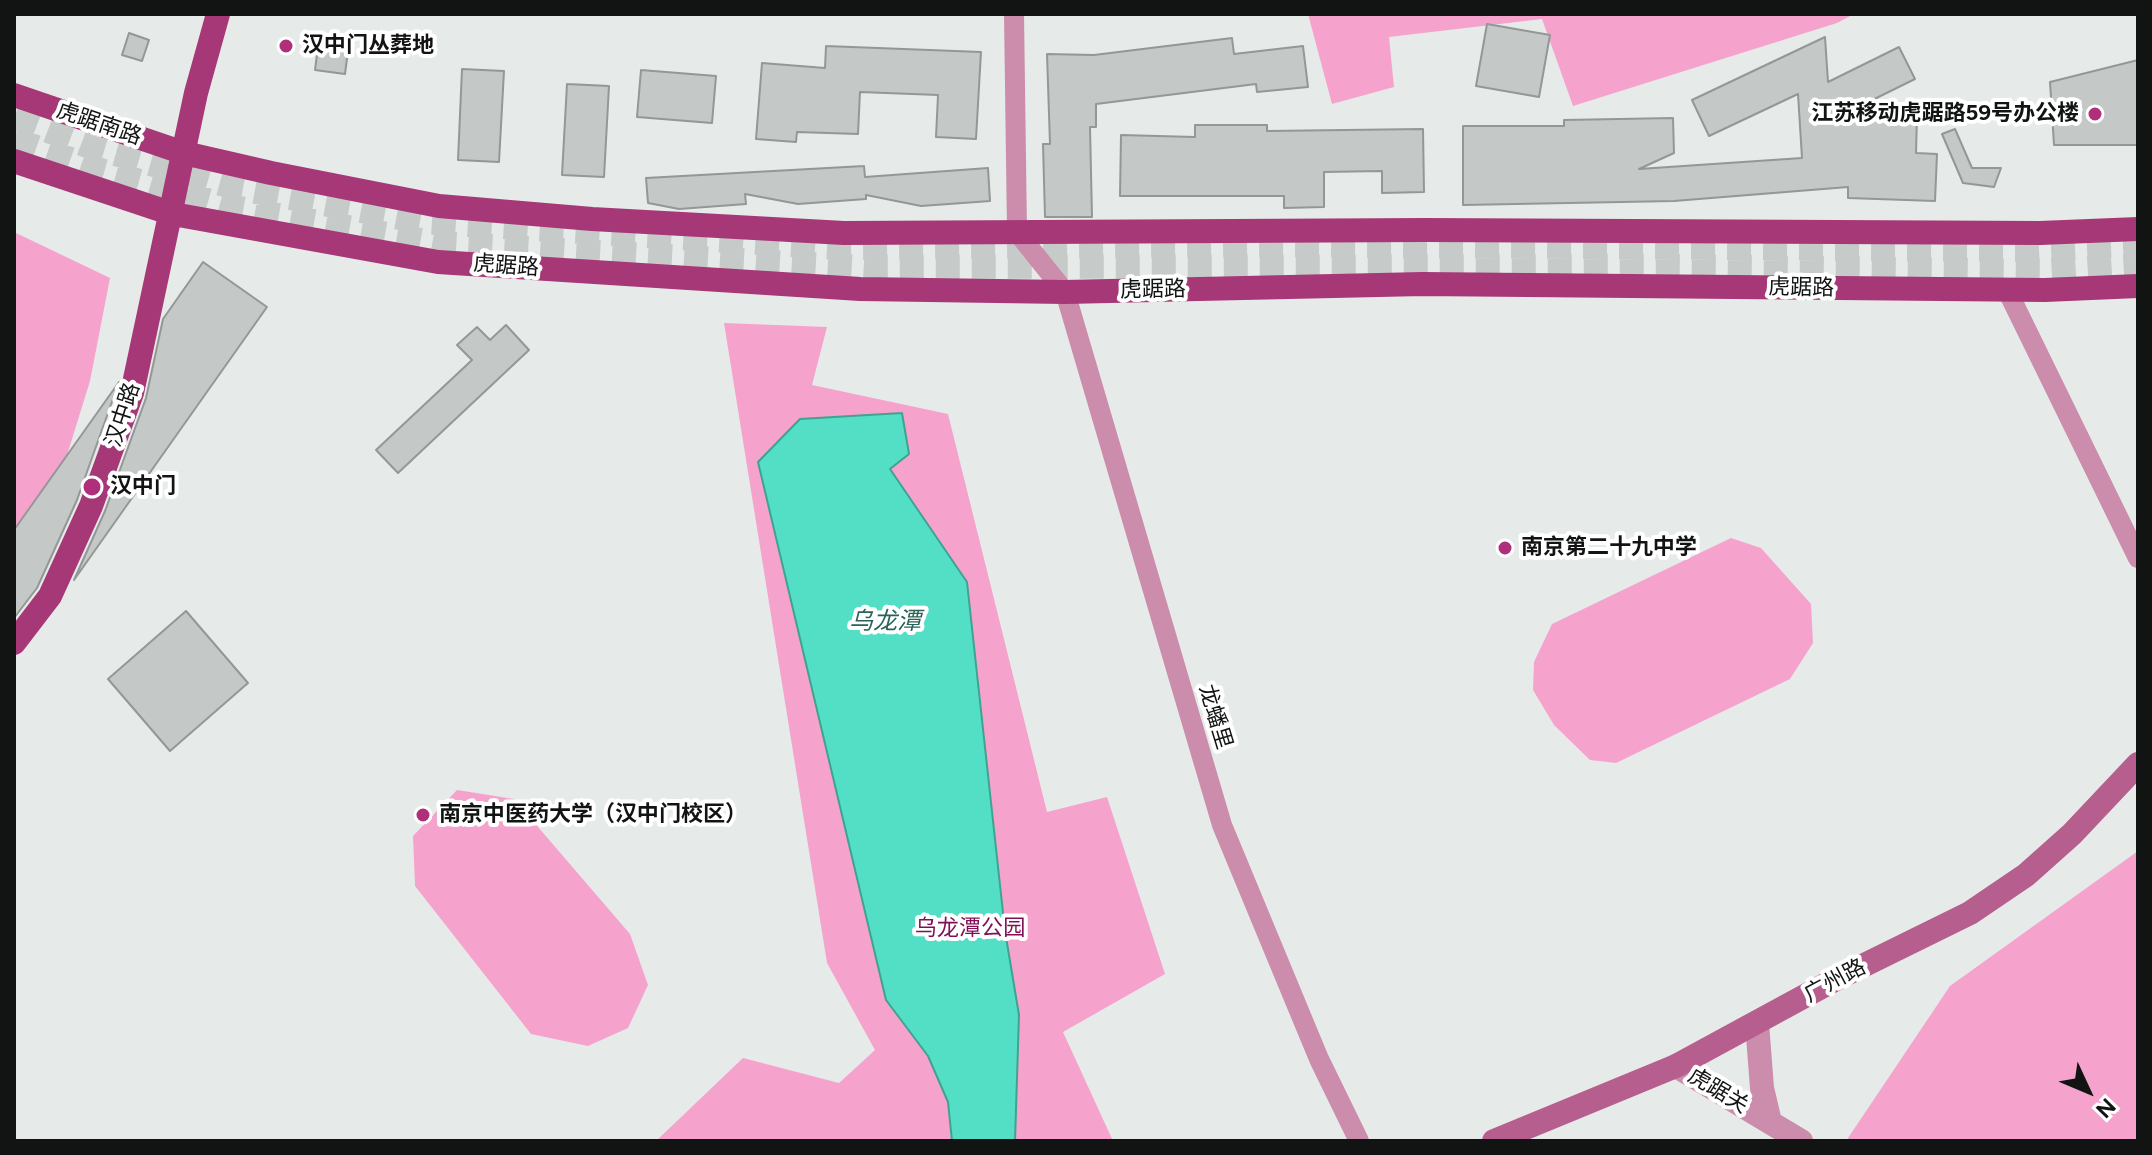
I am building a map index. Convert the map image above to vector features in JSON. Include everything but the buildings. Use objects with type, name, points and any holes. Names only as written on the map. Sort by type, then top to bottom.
[{"type":"main road","name":"汉中路","points":[[14,643],[50,596],[91,506],[132,393],[173,214],[196,93],[218,14]]},
{"type":"main road","name":"虎踞南路","points":[[14,95],[184,153]]},
{"type":"main road","points":[[184,153],[439,206],[592,219],[844,233],[2040,233],[2138,229]]},
{"type":"main road","points":[[14,161],[173,214]]},
{"type":"main road","name":"虎踞路","points":[[173,214],[438,262],[860,289],[1065,292],[1423,284],[2007,290],[2138,286]]},
{"type":"main road","name":"广州路","points":[[1494,1141],[1676,1066],[1970,913],[2015,883],[2072,834],[2138,764]]},
{"type":"street","points":[[1014,14],[1017,232],[1065,292]]},
{"type":"street","points":[[2007,290],[2138,558]]},
{"type":"street","name":"龙蟠里","points":[[1065,292],[1222,825],[1319,1059],[1359,1141]]},
{"type":"street","points":[[1757,1023],[1762,1088],[1770,1122]]},
{"type":"street","name":"虎踞关","points":[[1676,1066],[1801,1141]]},
{"type":"green space","points":[[1308,14],[1854,14],[1837,23],[1573,106],[1542,19],[1389,37],[1394,87],[1332,104]]},
{"type":"green space","points":[[14,232],[110,278],[90,381],[55,494],[14,558]]},
{"type":"green space","name":"乌龙潭公园","points":[[724,323],[827,327],[812,385],[948,414],[1047,812],[1107,797],[1165,974],[1063,1032],[1113,1141],[656,1141],[743,1058],[839,1083],[875,1050],[827,963]]},
{"type":"green space","points":[[1731,538],[1761,548],[1811,604],[1813,643],[1790,679],[1616,763],[1590,760],[1554,725],[1533,690],[1534,662],[1552,624]]},
{"type":"green space","points":[[457,790],[514,799],[630,934],[648,985],[628,1028],[588,1046],[531,1034],[415,886],[413,836]]},
{"type":"green space","points":[[2138,851],[2138,1141],[1846,1141],[1950,986]]},
{"type":"water","name":"乌龙潭","points":[[902,413],[909,454],[890,469],[967,582],[1005,931],[1019,1015],[1015,1141],[952,1141],[948,1102],[928,1056],[886,1000],[758,462],[800,419]]},
{"type":"tunnel","points":[[14,118],[90,147],[235,188],[421,222],[839,248],[1264,245],[2032,250],[2138,245]]},
{"type":"tunnel","points":[[14,139],[101,170],[229,206],[438,243],[865,267],[1675,266],[2042,271],[2138,265]]},
{"type":"place","name":"汉中门丛葬地","points":[[286,46]]},
{"type":"place","name":"江苏移动虎踞路59号办公楼","points":[[2095,114]]},
{"type":"place","name":"汉中门","points":[[92,487]]},
{"type":"place","name":"南京第二十九中学","points":[[1505,548]]},
{"type":"place","name":"南京中医药大学（汉中门校区）","points":[[423,815]]}]
